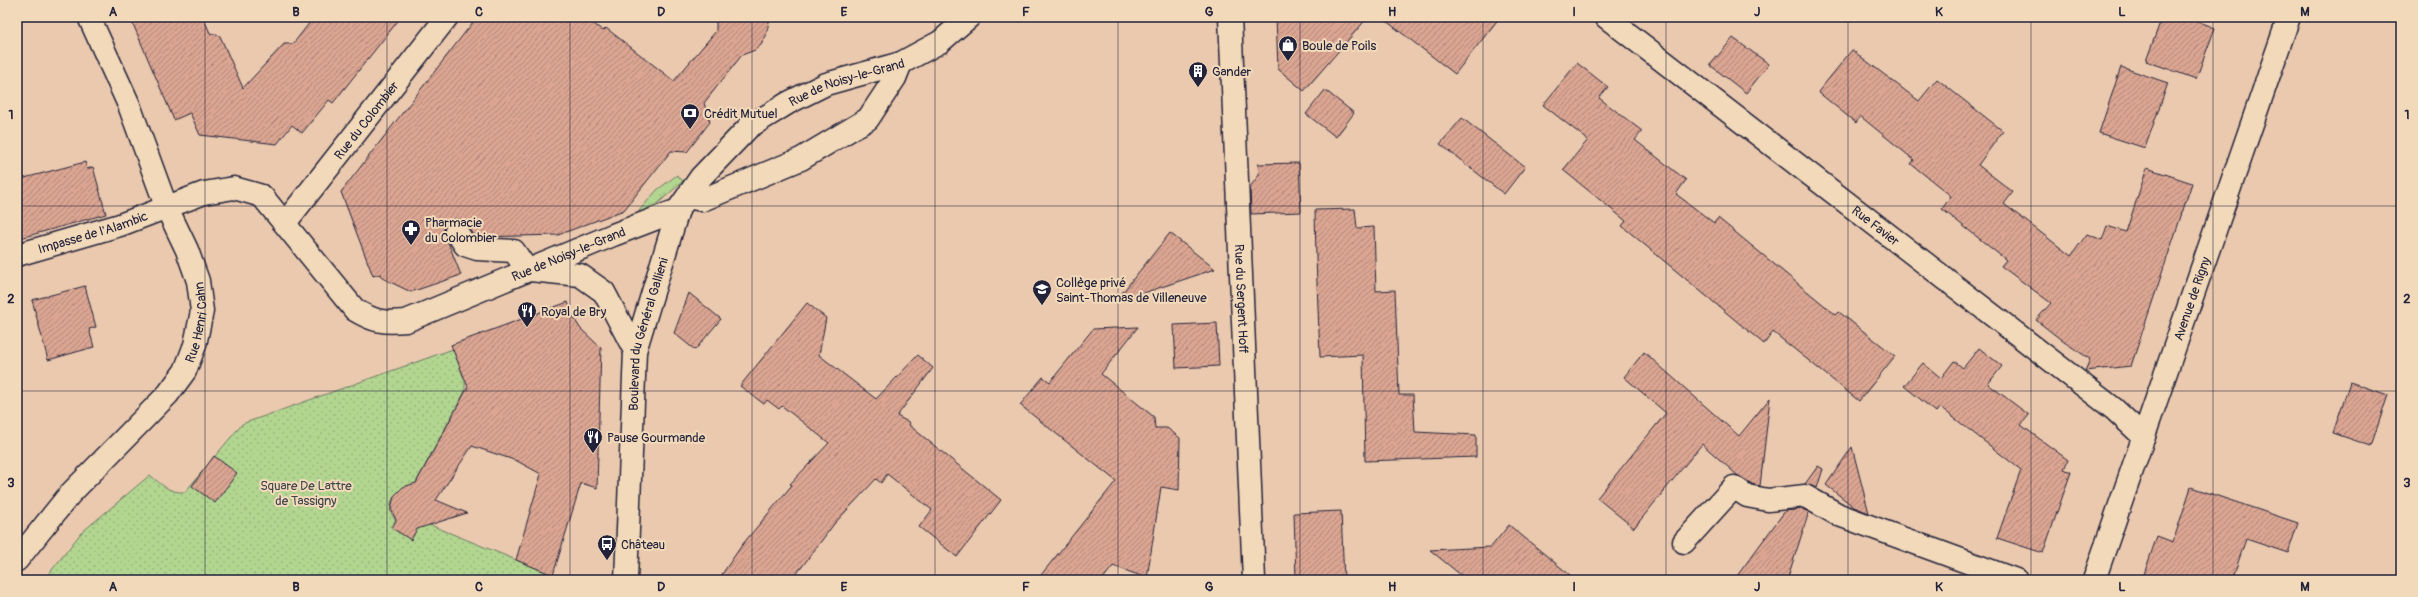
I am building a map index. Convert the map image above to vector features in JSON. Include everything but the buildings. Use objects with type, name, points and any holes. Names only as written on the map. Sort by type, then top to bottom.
[{"type":"street","name":"Rue Henri Cahn","points":[[17,560],[70,494],[168,394],[185,372],[195,345],[202,311],[198,281],[187,250],[166,206],[129,105],[89,17]]},
{"type":"street","name":"Rue du Colombier","points":[[285,223],[447,17]]},
{"type":"street","name":"Rue de Noisy-le-Grand","points":[[166,206],[204,193],[234,188],[262,196],[355,310],[366,317],[384,323],[406,321],[683,204],[701,177],[749,127],[788,103],[826,84],[901,63],[940,42],[969,17]]},
{"type":"street","name":"Rue du Sergent Hoff","points":[[1230,17],[1254,580]]},
{"type":"street","name":"Rue Favier","points":[[1606,17],[2114,409],[2144,437]]},
{"type":"street","name":"Avenue de Rigny","points":[[2094,580],[2289,17]]},
{"type":"street","points":[[683,204],[702,200],[801,159],[868,119],[895,78],[901,63]]},
{"type":"street","name":"Boulevard du Général Gallieni","points":[[626,580],[635,351],[683,204]]},
{"type":"street","name":"Impasse de l'Alambic","points":[[17,255],[120,225],[166,206]]},
{"type":"street","points":[[456,231],[465,245],[477,249],[514,251],[527,270],[580,275],[604,292],[635,351]]},
{"type":"street","points":[[1684,542],[1734,487],[1747,496],[1768,500],[1805,496],[1839,514],[2016,580]]},
{"type":"green space","points":[[677,175],[683,181],[654,207],[640,213],[639,211],[657,190]]},
{"type":"green space","name":"Square De Lattre de Tassigny","points":[[453,349],[465,381],[465,391],[415,484],[402,489],[393,499],[391,511],[393,517],[404,526],[414,529],[428,524],[565,580],[44,580],[81,533],[150,475],[170,490],[185,492],[242,424]]},
{"type":"place","name":"Boule de Poils","points":[[1288,62]]},
{"type":"place","name":"Gander","points":[[1198,88]]},
{"type":"place","name":"Crédit Mutuel","points":[[690,130]]},
{"type":"place","name":"Pharmacie du Colombier","points":[[411,246]]},
{"type":"place","name":"Collège privé Saint-Thomas de Villeneuve","points":[[1042,306]]},
{"type":"place","name":"Royal de Bry","points":[[527,328]]},
{"type":"place","name":"Pause Gourmande","points":[[593,454]]},
{"type":"place","name":"Château","points":[[607,561]]}]
